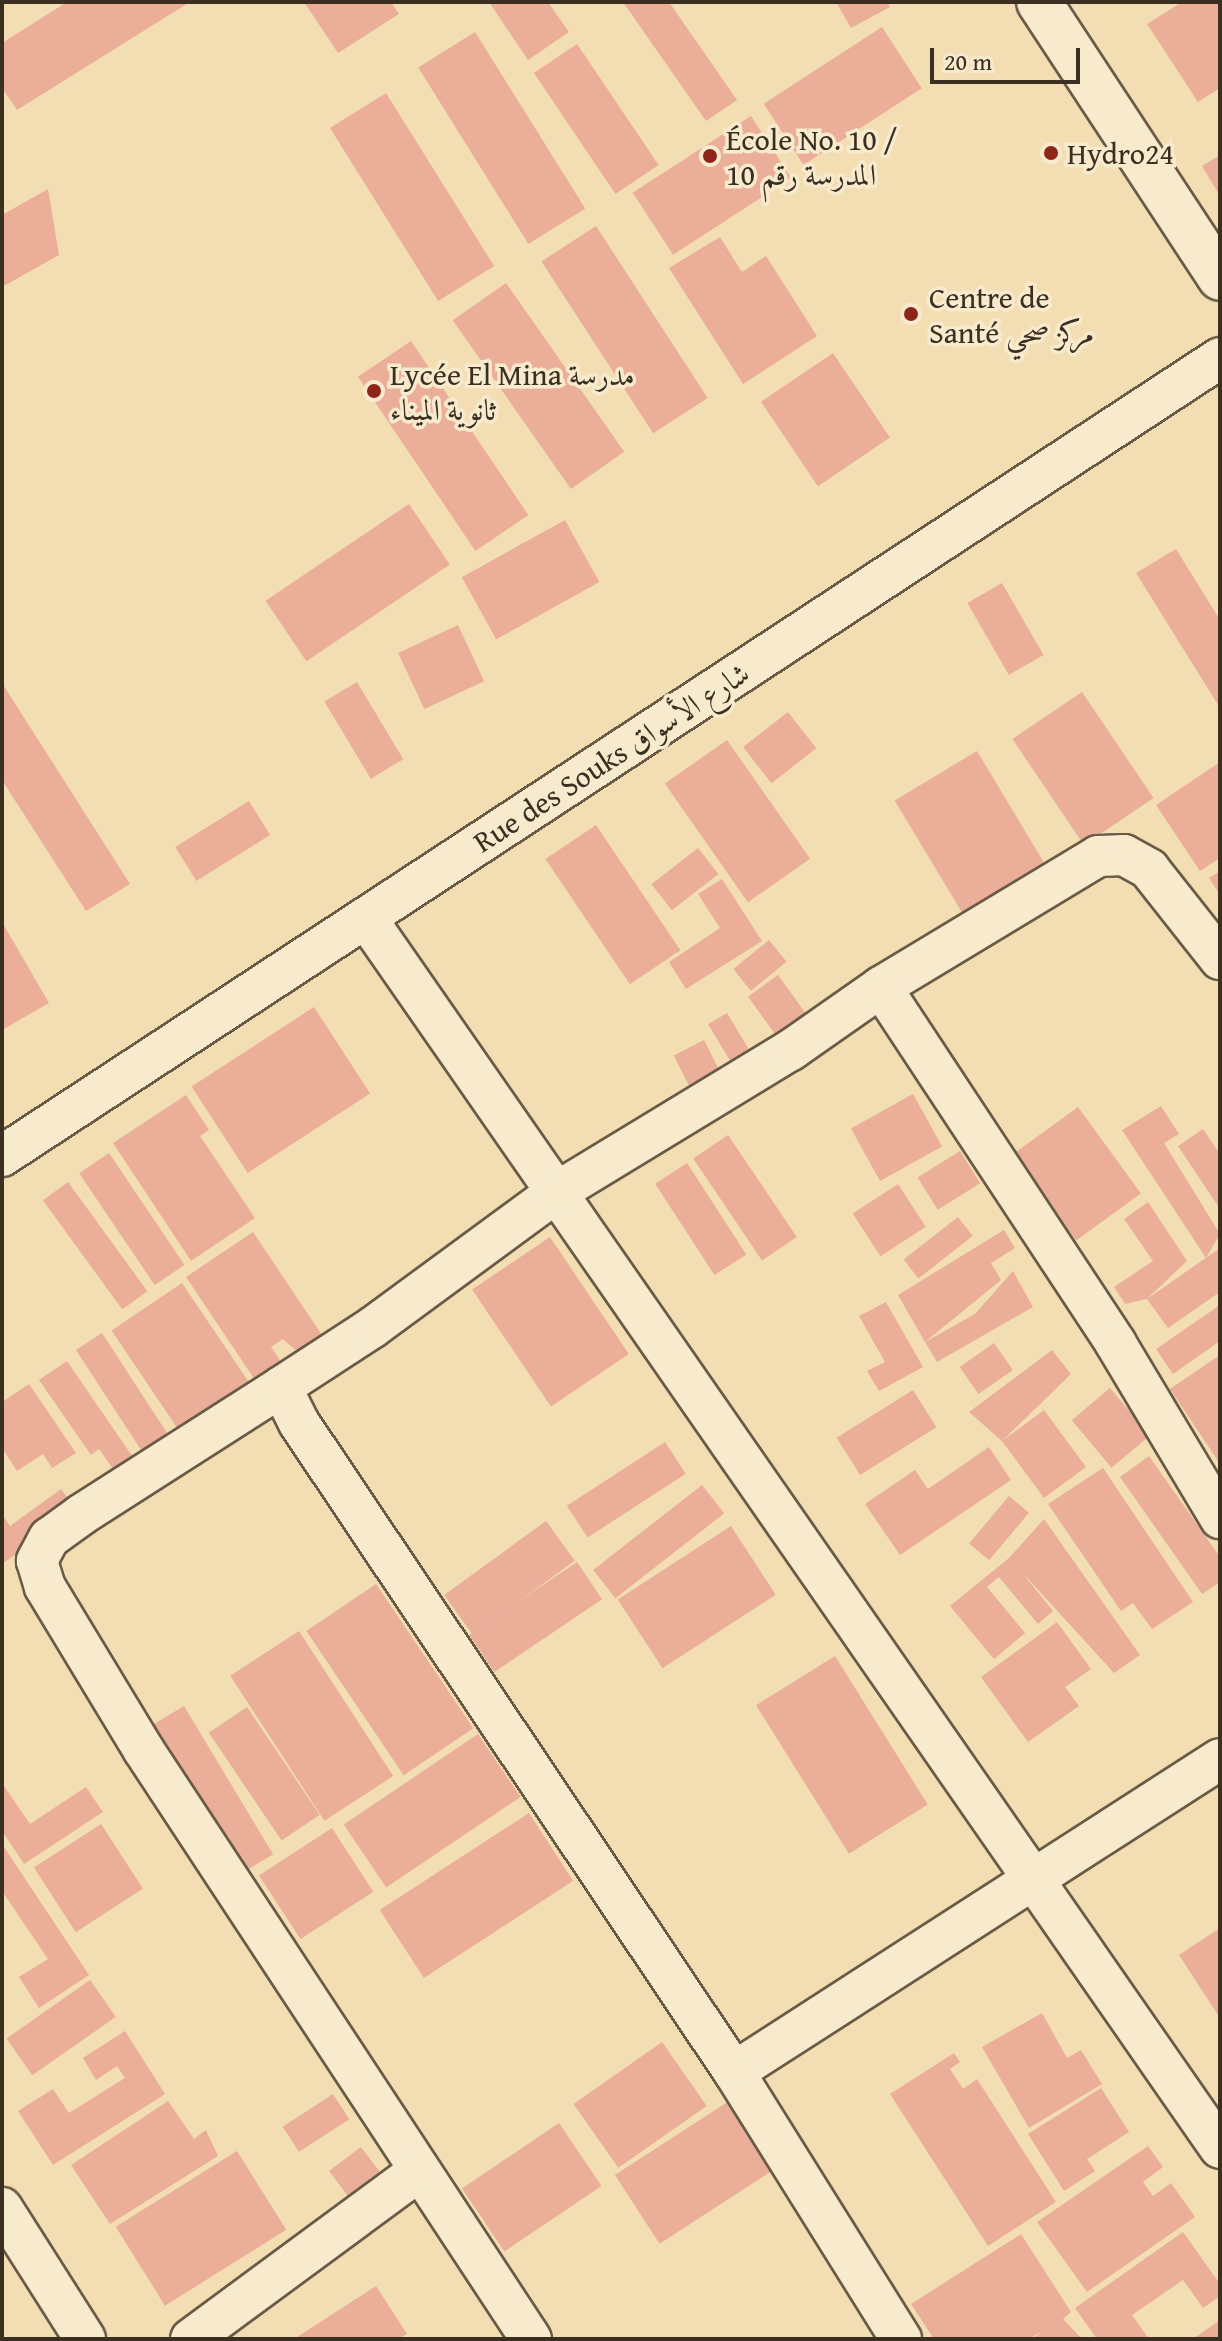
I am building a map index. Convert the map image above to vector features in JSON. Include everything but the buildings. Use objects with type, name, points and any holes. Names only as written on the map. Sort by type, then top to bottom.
[{"type":"street","points":[[1039,2],[1220,278]]},
{"type":"street","name":"Rue des Souks شارع الأسواق","points":[[2,1156],[1220,358]]},
{"type":"street","points":[[531,2339],[143,1749],[45,1587],[37,1561],[49,1538],[81,1515],[373,1327],[557,1192],[791,1050],[881,987],[1098,856],[1124,855],[1149,869],[1220,959]]},
{"type":"street","points":[[366,918],[1220,2148]]},
{"type":"street","points":[[881,987],[1116,1344],[1220,1518]]},
{"type":"street","points":[[281,1387],[299,1423],[734,2072],[901,2339]]},
{"type":"street","points":[[734,2072],[1220,1759]]},
{"type":"street","points":[[191,2339],[419,2171]]},
{"type":"street","points":[[2,2208],[85,2339]]},
{"type":"place","name":"Hydro24","points":[[1051,153]]},
{"type":"place","name":"École No. 10 / المدرسة رقم 10","points":[[710,156]]},
{"type":"place","name":"Centre de Santé مركز صحي","points":[[911,314]]},
{"type":"place","name":"Lycée El Mina مدرسة ثانوية الميناء","points":[[374,391]]}]
